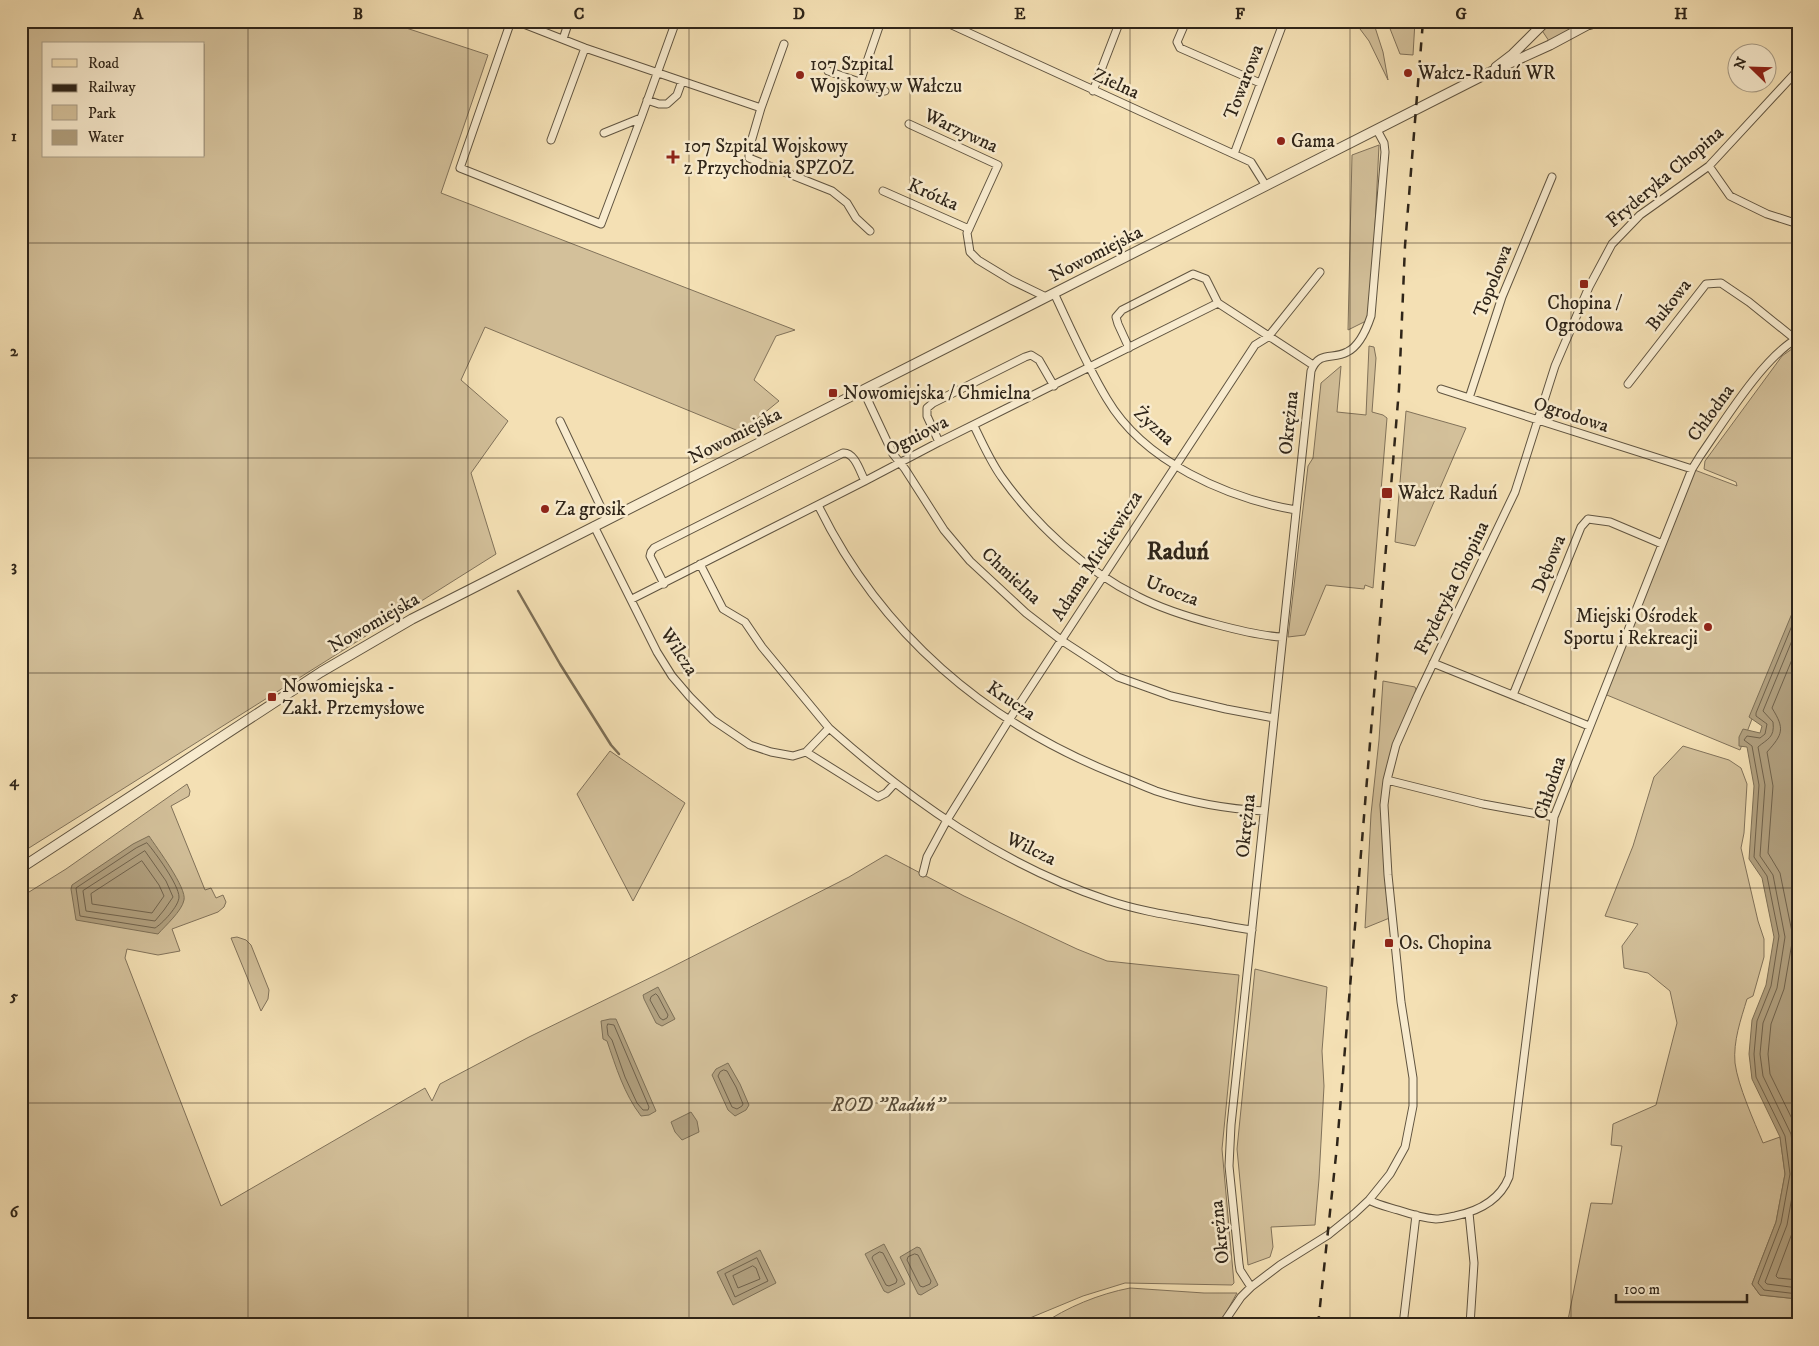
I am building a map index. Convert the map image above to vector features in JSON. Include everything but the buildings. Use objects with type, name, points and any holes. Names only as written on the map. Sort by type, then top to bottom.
[{"type":"street","points":[[511,21],[460,168],[601,224],[676,21]]},
{"type":"street","points":[[516,21],[585,48],[761,108]]},
{"type":"street","points":[[562,39],[569,21]]},
{"type":"street","points":[[860,82],[882,21]]},
{"type":"street","name":"Zielna","points":[[943,21],[1251,162],[1266,186]]},
{"type":"street","points":[[1093,91],[1120,21]]},
{"type":"street","points":[[1186,21],[1177,42],[1180,48],[1260,84]]},
{"type":"street","name":"Towarowa","points":[[1234,154],[1284,21]]},
{"type":"street","name":"Nowomiejska","points":[[1486,74],[1513,54],[1546,21]]},
{"type":"street","name":"Nowomiejska","points":[[21,868],[321,672],[412,619],[1486,74],[1550,46],[1590,22]]},
{"type":"street","points":[[784,44],[761,108],[749,149],[750,158],[832,191],[847,203],[856,218],[870,231]]},
{"type":"street","points":[[551,140],[585,48]]},
{"type":"street","name":"Fryderyka Chopina","points":[[1222,1325],[1236,1303],[1251,1287],[1280,1265],[1348,1220],[1369,1200],[1390,1174],[1405,1147],[1413,1106],[1413,1078],[1401,1002],[1388,875],[1384,805],[1387,780],[1396,745],[1515,492],[1560,353],[1588,287],[1612,244],[1640,214],[1710,166],[1798,70]]},
{"type":"street","points":[[828,71],[885,91]]},
{"type":"street","points":[[647,100],[659,104],[667,104],[677,95],[682,81]]},
{"type":"street","points":[[604,132],[641,118]]},
{"type":"street","name":"Warzywna","points":[[909,124],[998,165],[967,234],[970,252],[978,260],[1011,280],[1050,295]]},
{"type":"street","points":[[1129,348],[1116,317],[1122,310],[1194,274],[1206,280],[1218,303],[1313,365],[1323,357],[1345,354],[1351,350],[1364,333],[1371,316],[1385,152],[1384,143],[1377,130]]},
{"type":"street","points":[[1710,166],[1730,196],[1767,214],[1798,224]]},
{"type":"street","name":"Topolowa","points":[[1469,398],[1502,297],[1552,178]]},
{"type":"street","name":"Krótka","points":[[883,191],[969,229]]},
{"type":"street","name":"Adama Mickiewicza","points":[[922,873],[927,857],[947,820],[1008,720],[1174,466],[1255,345],[1268,336],[1320,272]]},
{"type":"street","name":"Bukowa","points":[[1628,384],[1706,284],[1721,283],[1796,338]]},
{"type":"street","name":"Żyzna","points":[[1050,295],[1108,401],[1122,420],[1143,441],[1174,466],[1228,492],[1296,510]]},
{"type":"street","name":"Ogniowa","points":[[632,599],[939,442],[1218,303]]},
{"type":"street","name":"Chłodna","points":[[1369,1200],[1375,1204],[1416,1216],[1438,1219],[1469,1213],[1488,1204],[1506,1185],[1510,1177],[1554,818],[1692,469],[1759,374],[1777,354],[1796,338]]},
{"type":"street","points":[[939,442],[928,416],[927,408],[933,403],[1025,357],[1031,355],[1039,360],[1054,386]]},
{"type":"street","name":"Okrężna","points":[[1251,1287],[1238,1264],[1230,1154],[1230,1125],[1313,365]]},
{"type":"street","name":"Ogrodowa","points":[[1441,389],[1692,469]]},
{"type":"street","name":"Chmielna","points":[[862,390],[893,454],[944,530],[970,561],[1026,613],[1061,640],[1118,677],[1143,687],[1226,709],[1274,718]]},
{"type":"street","points":[[560,421],[606,520]]},
{"type":"street","name":"Urocza","points":[[974,426],[1003,479],[1058,541],[1102,576],[1136,596],[1167,610],[1221,626],[1282,637]]},
{"type":"street","points":[[664,584],[650,556],[650,552],[654,548],[843,453],[848,452],[852,456],[865,481]]},
{"type":"street","name":"Krucza","points":[[818,505],[845,553],[865,584],[888,614],[939,668],[971,694],[1008,720],[1048,744],[1090,764],[1155,790],[1184,799],[1264,811]]},
{"type":"street","name":"Dębowa","points":[[1513,695],[1581,528],[1588,519],[1610,522],[1662,544]]},
{"type":"street","name":"Wilcza","points":[[594,526],[645,628],[672,676],[690,697],[713,720],[750,745],[771,752],[793,756],[806,752]]},
{"type":"street","name":"Wilcza","points":[[700,564],[724,609],[745,622],[762,647],[829,728],[875,768],[947,820],[1009,858],[1101,898],[1175,917],[1252,930]]},
{"type":"street","points":[[1433,663],[1589,726]]},
{"type":"street","points":[[829,728],[806,752],[878,797],[886,793],[895,783]]},
{"type":"street","points":[[1387,780],[1483,804],[1554,818]]},
{"type":"street","points":[[1469,1213],[1474,1263],[1470,1325]]},
{"type":"street","points":[[1403,1325],[1416,1216]]},
{"type":"green space","points":[[21,21],[378,21],[388,22],[488,55],[441,193],[795,330],[776,336],[754,380],[779,401],[741,432],[485,327],[461,380],[508,421],[471,473],[496,554],[21,853]]},
{"type":"green space","points":[[1354,21],[1373,21],[1383,52],[1388,80],[1369,41]]},
{"type":"green space","points":[[1387,21],[1415,21],[1413,55],[1400,54]]},
{"type":"green space","points":[[1550,21],[1565,21],[1571,29],[1549,41],[1541,29]]},
{"type":"green space","points":[[1379,145],[1372,288],[1368,320],[1348,330],[1352,155]]},
{"type":"green space","points":[[1369,346],[1374,347],[1376,358],[1372,412],[1387,418],[1373,588],[1365,585],[1364,589],[1326,585],[1305,635],[1288,637],[1308,466],[1313,458],[1321,383],[1341,366],[1337,412],[1366,415]]},
{"type":"green space","name":"Miejski Ośrodek Sportu i Rekreacji","points":[[1796,346],[1798,348],[1798,600],[1740,750],[1602,693],[1692,469],[1737,486],[1736,482],[1704,469],[1705,461],[1782,356]]},
{"type":"green space","points":[[1406,411],[1466,428],[1415,546],[1395,542]]},
{"type":"green space","points":[[1383,681],[1415,687],[1418,695],[1387,780],[1388,875],[1392,917],[1365,928],[1371,814]]},
{"type":"green space","points":[[1683,746],[1729,760],[1741,768],[1747,784],[1744,833],[1741,848],[1764,939],[1764,957],[1753,996],[1747,999],[1740,1022],[1736,1038],[1735,1063],[1743,1093],[1763,1143],[1780,1137],[1785,1174],[1776,1222],[1752,1284],[1760,1295],[1798,1299],[1798,1325],[1567,1325],[1591,1203],[1612,1204],[1622,1146],[1611,1145],[1613,1124],[1656,1105],[1677,1023],[1670,991],[1648,973],[1624,968],[1622,946],[1638,924],[1605,916],[1633,846],[1654,777]]},
{"type":"green space","points":[[610,751],[685,803],[633,901],[577,794]]},
{"type":"green space","name":"ROD \"Raduń\"","points":[[187,784],[190,791],[189,796],[171,806],[205,890],[211,888],[216,898],[223,895],[226,902],[224,907],[218,912],[172,929],[180,951],[158,955],[127,949],[125,958],[221,1206],[425,1088],[432,1101],[440,1084],[529,1037],[849,877],[886,855],[964,896],[1107,961],[1239,975],[1222,1149],[1234,1283],[1232,1285],[1125,1283],[1083,1296],[1013,1325],[21,1325],[21,897],[66,869]]},
{"type":"green space","points":[[237,937],[246,940],[251,945],[269,990],[268,999],[261,1011],[231,938]]},
{"type":"green space","points":[[1255,969],[1327,987],[1322,1051],[1324,1086],[1315,1225],[1271,1227],[1273,1247],[1270,1257],[1248,1265],[1237,1149]]},
{"type":"green space","points":[[1130,1288],[1204,1293],[1237,1293],[1219,1325],[1041,1325],[1062,1312],[1084,1302]]},
{"type":"water","points":[[1798,599],[1798,1299],[1760,1295],[1752,1284],[1776,1222],[1785,1174],[1780,1137],[1752,1079],[1749,1054],[1752,1020],[1766,985],[1774,937],[1762,878],[1749,859],[1754,786],[1747,747],[1739,746],[1739,737],[1743,729],[1760,733],[1762,726],[1749,717]]},
{"type":"water","points":[[149,836],[171,868],[184,894],[183,904],[173,918],[158,934],[76,920],[72,885],[133,844]]},
{"type":"water","points":[[658,987],[675,1019],[662,1026],[656,1023],[643,995]]},
{"type":"water","points":[[616,1019],[656,1111],[649,1115],[641,1116],[635,1108],[621,1080],[607,1041],[603,1039],[601,1021]]},
{"type":"water","points":[[728,1063],[749,1105],[746,1110],[735,1116],[728,1110],[712,1075],[716,1069]]},
{"type":"water","points":[[691,1112],[697,1121],[699,1132],[682,1140],[675,1132],[671,1122]]},
{"type":"water","points":[[884,1244],[905,1284],[888,1293],[884,1291],[865,1254]]},
{"type":"water","points":[[917,1247],[920,1248],[938,1285],[921,1295],[918,1294],[900,1257]]},
{"type":"water","points":[[760,1250],[776,1283],[733,1305],[717,1272]]},
{"type":"waterway","points":[[518,591],[560,664],[611,745],[619,754]]},
{"type":"railway","points":[[1318,1325],[1337,1146],[1399,389],[1405,246],[1423,21]]},
{"type":"place","name":"Wałcz-Raduń WR","points":[[1408,73]]},
{"type":"place","name":"107 Szpital Wojskowy w Wałczu","points":[[800,75]]},
{"type":"place","name":"Gama","points":[[1281,141]]},
{"type":"place","name":"107 Szpital Wojskowy z Przychodnią SPZOZ","points":[[673,157]]},
{"type":"place","name":"Chopina / Ogrodowa","points":[[1584,284]]},
{"type":"place","name":"Nowomiejska / Chmielna","points":[[833,393]]},
{"type":"place","name":"Wałcz Raduń","points":[[1387,493]]},
{"type":"place","name":"Za grosik","points":[[545,509]]},
{"type":"place","name":"Miejski Ośrodek Sportu i Rekreacji","points":[[1708,627]]},
{"type":"place","name":"Nowomiejska - Zakł. Przemysłowe","points":[[272,697]]},
{"type":"place","name":"Os. Chopina","points":[[1389,943]]},
{"type":"district","name":"Raduń","points":[[1178,552]]}]
